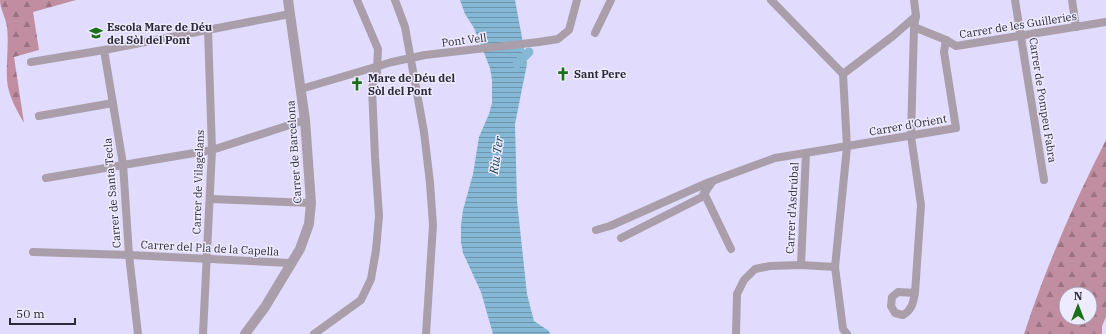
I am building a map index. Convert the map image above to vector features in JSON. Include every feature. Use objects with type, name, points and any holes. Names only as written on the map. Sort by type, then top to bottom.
[{"type":"street","name":"Carrer de Barcelona","points":[[245,334],[265,307],[290,263],[300,249],[309,224],[311,203],[305,120],[288,0]]},
{"type":"street","points":[[314,334],[361,300],[370,279],[376,250],[379,216],[372,88],[378,65],[378,49],[357,0]]},
{"type":"street","points":[[395,0],[406,27],[424,132],[430,183],[433,225],[426,334]]},
{"type":"street","name":"Pont Vell","points":[[301,89],[378,65],[425,55],[558,39],[569,30],[577,0]]},
{"type":"street","points":[[595,33],[611,0]]},
{"type":"street","points":[[771,0],[843,74],[847,147],[835,267],[843,329],[848,334]]},
{"type":"street","points":[[914,0],[916,16],[914,27],[911,136],[921,206],[915,293]]},
{"type":"street","name":"Carrer de Pompeu Fabra","points":[[1015,0],[1044,180]]},
{"type":"street","points":[[1072,0],[1076,27]]},
{"type":"street","points":[[31,62],[104,50],[290,14]]},
{"type":"street","points":[[843,74],[893,36],[916,16]]},
{"type":"street","name":"Carrer de les Guilleries","points":[[914,27],[946,40],[956,46],[1106,22]]},
{"type":"street","name":"Carrer de Vilagelans","points":[[203,334],[212,150],[208,30]]},
{"type":"street","name":"Carrer d'Orient","points":[[596,230],[610,226],[713,181],[775,158],[956,128],[944,52],[946,40]]},
{"type":"street","name":"Carrer de Santa Tecla","points":[[104,50],[123,164],[129,255],[138,334]]},
{"type":"street","points":[[39,116],[113,103]]},
{"type":"street","points":[[46,178],[212,150],[305,120]]},
{"type":"street","name":"Carrer d'Asdrúbal","points":[[801,264],[806,153]]},
{"type":"street","points":[[621,238],[702,196],[713,181]]},
{"type":"street","points":[[704,193],[731,249]]},
{"type":"street","points":[[210,199],[311,203]]},
{"type":"street","name":"Carrer del Pla de la Capella","points":[[33,252],[206,258],[290,263]]},
{"type":"street","points":[[736,334],[737,294],[744,280],[755,269],[770,266],[801,264],[835,267]]},
{"type":"green space","points":[[0,0],[76,0],[33,12],[39,50],[14,57],[24,123],[13,103],[8,86],[7,27]]},
{"type":"green space","points":[[1106,140],[1106,317],[1102,326],[1102,334],[1024,334],[1051,260],[1072,211]]},
{"type":"water","name":"Riu Ter","points":[[460,0],[515,0],[527,64],[515,124],[517,201],[527,294],[534,321],[549,331],[550,334],[493,334],[481,292],[463,253],[461,242],[461,225],[463,210],[473,174],[479,137],[492,103],[492,80],[490,68],[474,28],[465,14]]},
{"type":"waterway","points":[[517,64],[529,52]]},
{"type":"place","name":"Escola Mare de Déu del Sòl del Pont","points":[[96,33]]},
{"type":"place","name":"Sant Pere","points":[[563,74]]},
{"type":"place","name":"Mare de Déu del Sòl del Pont","points":[[357,84]]}]
